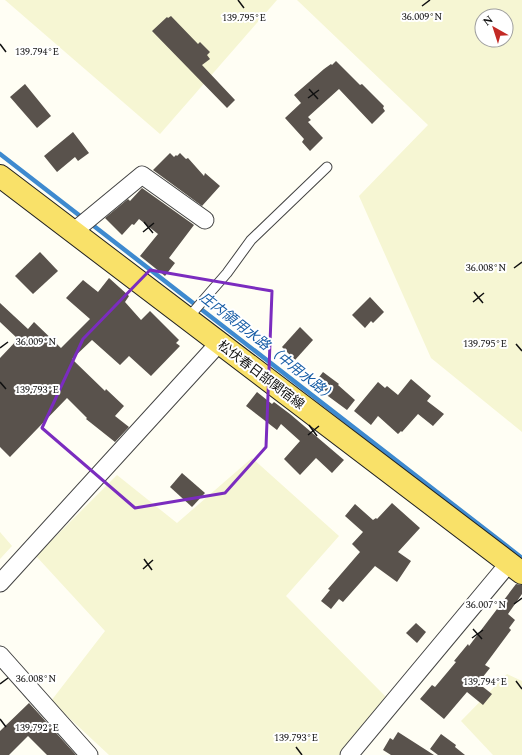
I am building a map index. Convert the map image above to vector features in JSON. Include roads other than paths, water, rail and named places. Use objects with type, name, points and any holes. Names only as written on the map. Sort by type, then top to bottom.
[{"type":"main road","name":"松伏春日部関宿線","points":[[0,176],[516,568]]},
{"type":"street","points":[[73,232],[142,175],[205,220]]},
{"type":"street","points":[[0,583],[219,343]]},
{"type":"street","points":[[349,755],[516,568]]},
{"type":"street","points":[[0,656],[89,755]]},
{"type":"lane","points":[[187,319],[227,273],[251,240],[327,167]]},
{"type":"waterway","name":"庄内領用水路（中用水路）","points":[[0,154],[84,219]]},
{"type":"waterway","name":"庄内領用水路（中用水路）","points":[[90,223],[522,558]]}]
